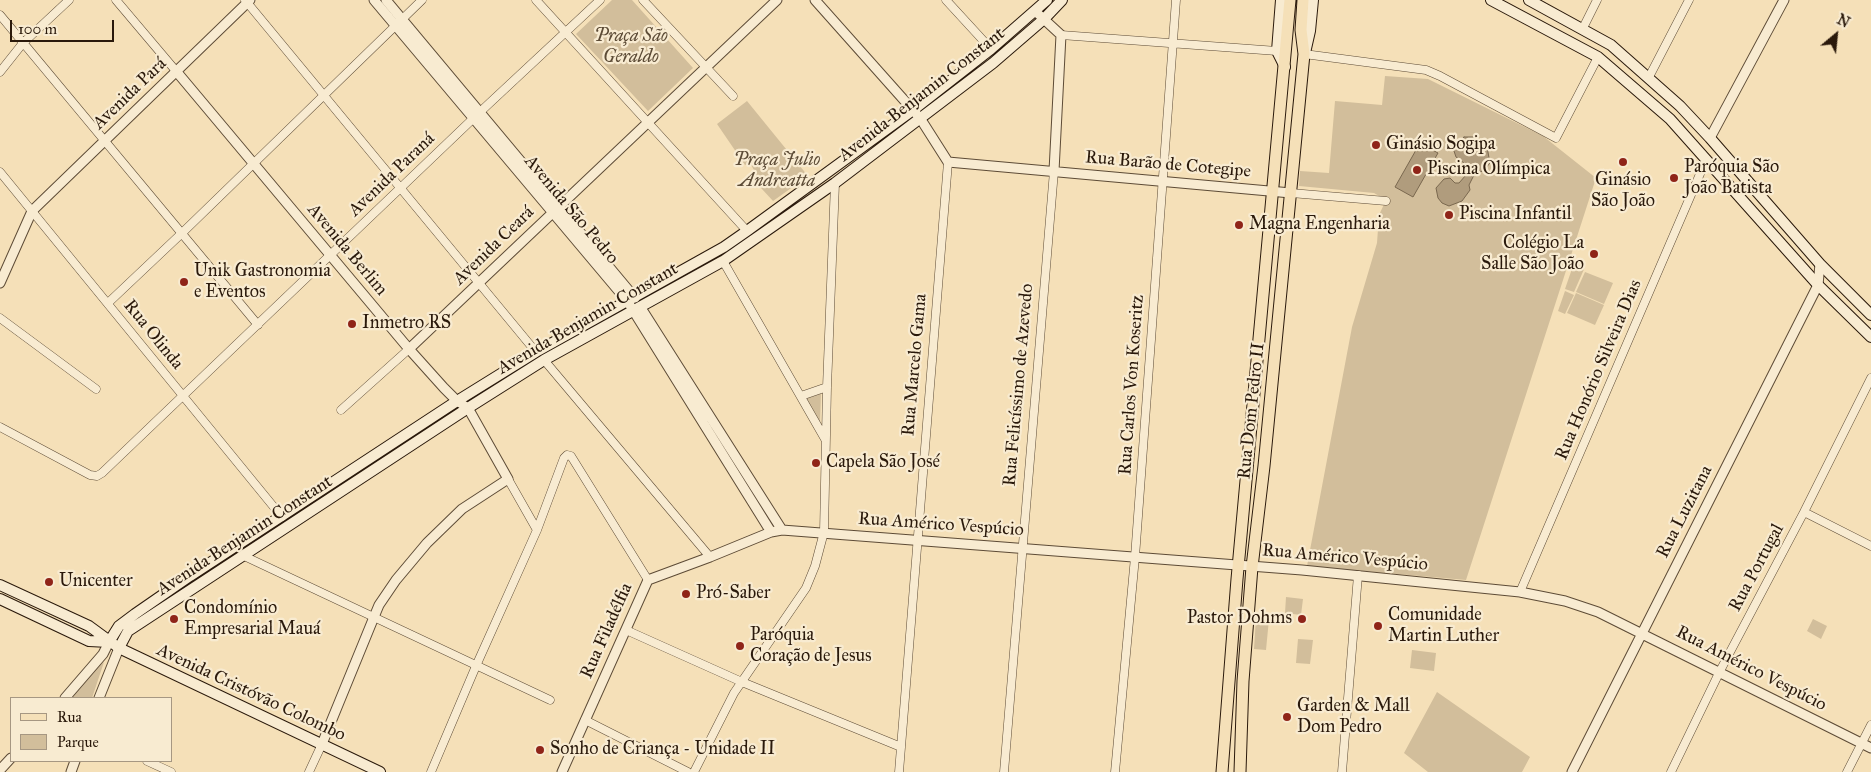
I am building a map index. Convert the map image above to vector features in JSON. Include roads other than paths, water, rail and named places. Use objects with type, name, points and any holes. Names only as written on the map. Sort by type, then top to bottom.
[{"type":"main road","name":"Avenida Benjamin Constant","points":[[119,648],[128,631],[468,408],[544,360],[723,261],[835,184],[1047,0]]},
{"type":"main road","name":"Avenida Benjamin Constant","points":[[109,642],[119,626],[190,576],[457,401],[536,352],[724,248],[992,63],[1044,19],[1062,0]]},
{"type":"main road","points":[[1281,0],[1277,51],[1285,67]]},
{"type":"main road","name":"Rua Dom Pedro II","points":[[1222,772],[1238,565],[1290,0]]},
{"type":"main road","name":"Rua Dom Pedro II","points":[[1303,0],[1300,30],[1304,54]]},
{"type":"main road","name":"Rua Dom Pedro II","points":[[1240,772],[1243,681],[1252,566],[1265,456],[1304,54],[1310,31],[1313,0]]},
{"type":"main road","points":[[1491,0],[1598,57],[1670,119],[1818,285],[1871,337]]},
{"type":"main road","points":[[1529,0],[1611,45],[1680,106],[1820,264],[1871,315]]},
{"type":"main road","name":"Avenida Cristóvão Colombo","points":[[0,585],[97,630],[109,642],[119,648],[380,772]]},
{"type":"main road","name":"Avenida Cristóvão Colombo","points":[[0,599],[89,642],[109,642]]},
{"type":"street","points":[[0,72],[23,43],[69,0]]},
{"type":"street","name":"Avenida Berlim","points":[[116,0],[409,349],[457,401],[468,408],[537,530]]},
{"type":"street","name":"Avenida São Pedro","points":[[374,0],[399,22],[631,300],[713,430],[729,464],[771,532]]},
{"type":"street","name":"Avenida São Pedro","points":[[386,0],[399,22]]},
{"type":"street","points":[[108,303],[182,234],[422,0]]},
{"type":"street","points":[[536,0],[747,231]]},
{"type":"street","name":"Avenida Paraná","points":[[0,427],[90,475],[97,476],[184,396],[476,115],[600,0]]},
{"type":"street","points":[[643,0],[733,96]]},
{"type":"street","name":"Avenida Ceará","points":[[341,410],[409,349],[777,0]]},
{"type":"street","points":[[815,0],[916,114],[948,162]]},
{"type":"street","points":[[946,0],[991,49]]},
{"type":"street","name":"Rua Carlos Von Koseritz","points":[[1115,772],[1135,557],[1176,0]]},
{"type":"street","points":[[1583,28],[1597,0]]},
{"type":"street","points":[[1648,77],[1689,0]]},
{"type":"street","points":[[1710,138],[1784,0]]},
{"type":"street","points":[[248,1],[536,352]]},
{"type":"street","name":"Avenida Pará","points":[[32,210],[248,1]]},
{"type":"street","points":[[1036,11],[1061,35],[1277,51]]},
{"type":"street","points":[[0,15],[258,325]]},
{"type":"street","name":"Rua Felicíssimo de Azevedo","points":[[1004,772],[1054,171],[1061,35]]},
{"type":"street","points":[[1304,54],[1426,70],[1556,138],[1598,57]]},
{"type":"street","name":"Rua Honório Silveira Dias","points":[[1520,592],[1706,160]]},
{"type":"street","name":"Rua Barão de Cotegipe","points":[[948,162],[1386,201]]},
{"type":"street","name":"Rua Marcelo Gama","points":[[899,772],[948,162]]},
{"type":"street","name":"Rua Olinda","points":[[0,172],[282,517]]},
{"type":"street","points":[[694,772],[734,693],[806,588],[815,566],[824,532],[827,387],[835,184]]},
{"type":"street","points":[[0,283],[32,210]]},
{"type":"street","points":[[723,261],[826,440]]},
{"type":"street","name":"Rua Luzitana","points":[[1572,772],[1818,285],[1820,264]]},
{"type":"street","points":[[0,318],[96,389]]},
{"type":"street","points":[[544,360],[710,557]]},
{"type":"street","name":"Rua Portugal","points":[[1671,772],[1720,671],[1804,512],[1871,378]]},
{"type":"street","points":[[801,396],[827,387]]},
{"type":"street","name":"Avenida São Pedro","points":[[713,430],[738,460],[782,530]]},
{"type":"street","points":[[431,772],[537,530],[564,458],[567,455],[571,456],[648,580]]},
{"type":"street","points":[[729,464],[738,460]]},
{"type":"street","points":[[309,772],[379,605],[396,580],[427,543],[462,508],[508,479]]},
{"type":"street","points":[[747,494],[756,489]]},
{"type":"street","points":[[1804,512],[1871,546]]},
{"type":"street","name":"Rua Américo Vespúcio","points":[[782,530],[1252,566],[1520,592],[1564,601],[1598,612],[1642,632],[1871,748]]},
{"type":"street","name":"Rua Filadélfia","points":[[562,772],[648,580],[771,532],[782,530]]},
{"type":"street","points":[[244,556],[550,700]]},
{"type":"street","points":[[1342,772],[1358,575]]},
{"type":"street","points":[[626,630],[742,682],[901,746]]},
{"type":"street","points":[[66,697],[103,654],[109,642]]},
{"type":"street","points":[[99,697],[119,648]]},
{"type":"street","points":[[585,720],[688,772]]},
{"type":"street","points":[[1847,772],[1871,725]]},
{"type":"street","points":[[0,770],[10,759]]},
{"type":"street","points":[[148,762],[170,772]]},
{"type":"place","name":"Ginásio Sogipa","points":[[1376,145]]},
{"type":"place","name":"Ginásio São João","points":[[1623,162]]},
{"type":"place","name":"Piscina Olímpica","points":[[1417,170]]},
{"type":"place","name":"Paróquia São João Batista","points":[[1674,178]]},
{"type":"place","name":"Piscina Infantil","points":[[1449,215]]},
{"type":"place","name":"Magna Engenharia","points":[[1239,225]]},
{"type":"place","name":"Colégio La Salle São João","points":[[1594,254]]},
{"type":"place","name":"Unik Gastronomia e Eventos","points":[[184,282]]},
{"type":"place","name":"Inmetro RS","points":[[352,324]]},
{"type":"place","name":"Capela São José","points":[[816,463]]},
{"type":"place","name":"Unicenter","points":[[49,582]]},
{"type":"place","name":"Pró-Saber","points":[[686,594]]},
{"type":"place","name":"Condomínio Empresarial Mauá","points":[[174,619]]},
{"type":"place","name":"Pastor Dohms","points":[[1302,619]]},
{"type":"place","name":"Comunidade Martin Luther","points":[[1378,626]]},
{"type":"place","name":"Paróquia Coração de Jesus","points":[[740,646]]},
{"type":"place","name":"Garden & Mall Dom Pedro","points":[[1287,717]]},
{"type":"place","name":"Sonho de Criança - Unidade II","points":[[540,750]]},
{"type":"park label","name":"Praça São Geraldo","points":[[631,47]]},
{"type":"park label","name":"Praça Julio Andreatta","points":[[777,171]]}]
